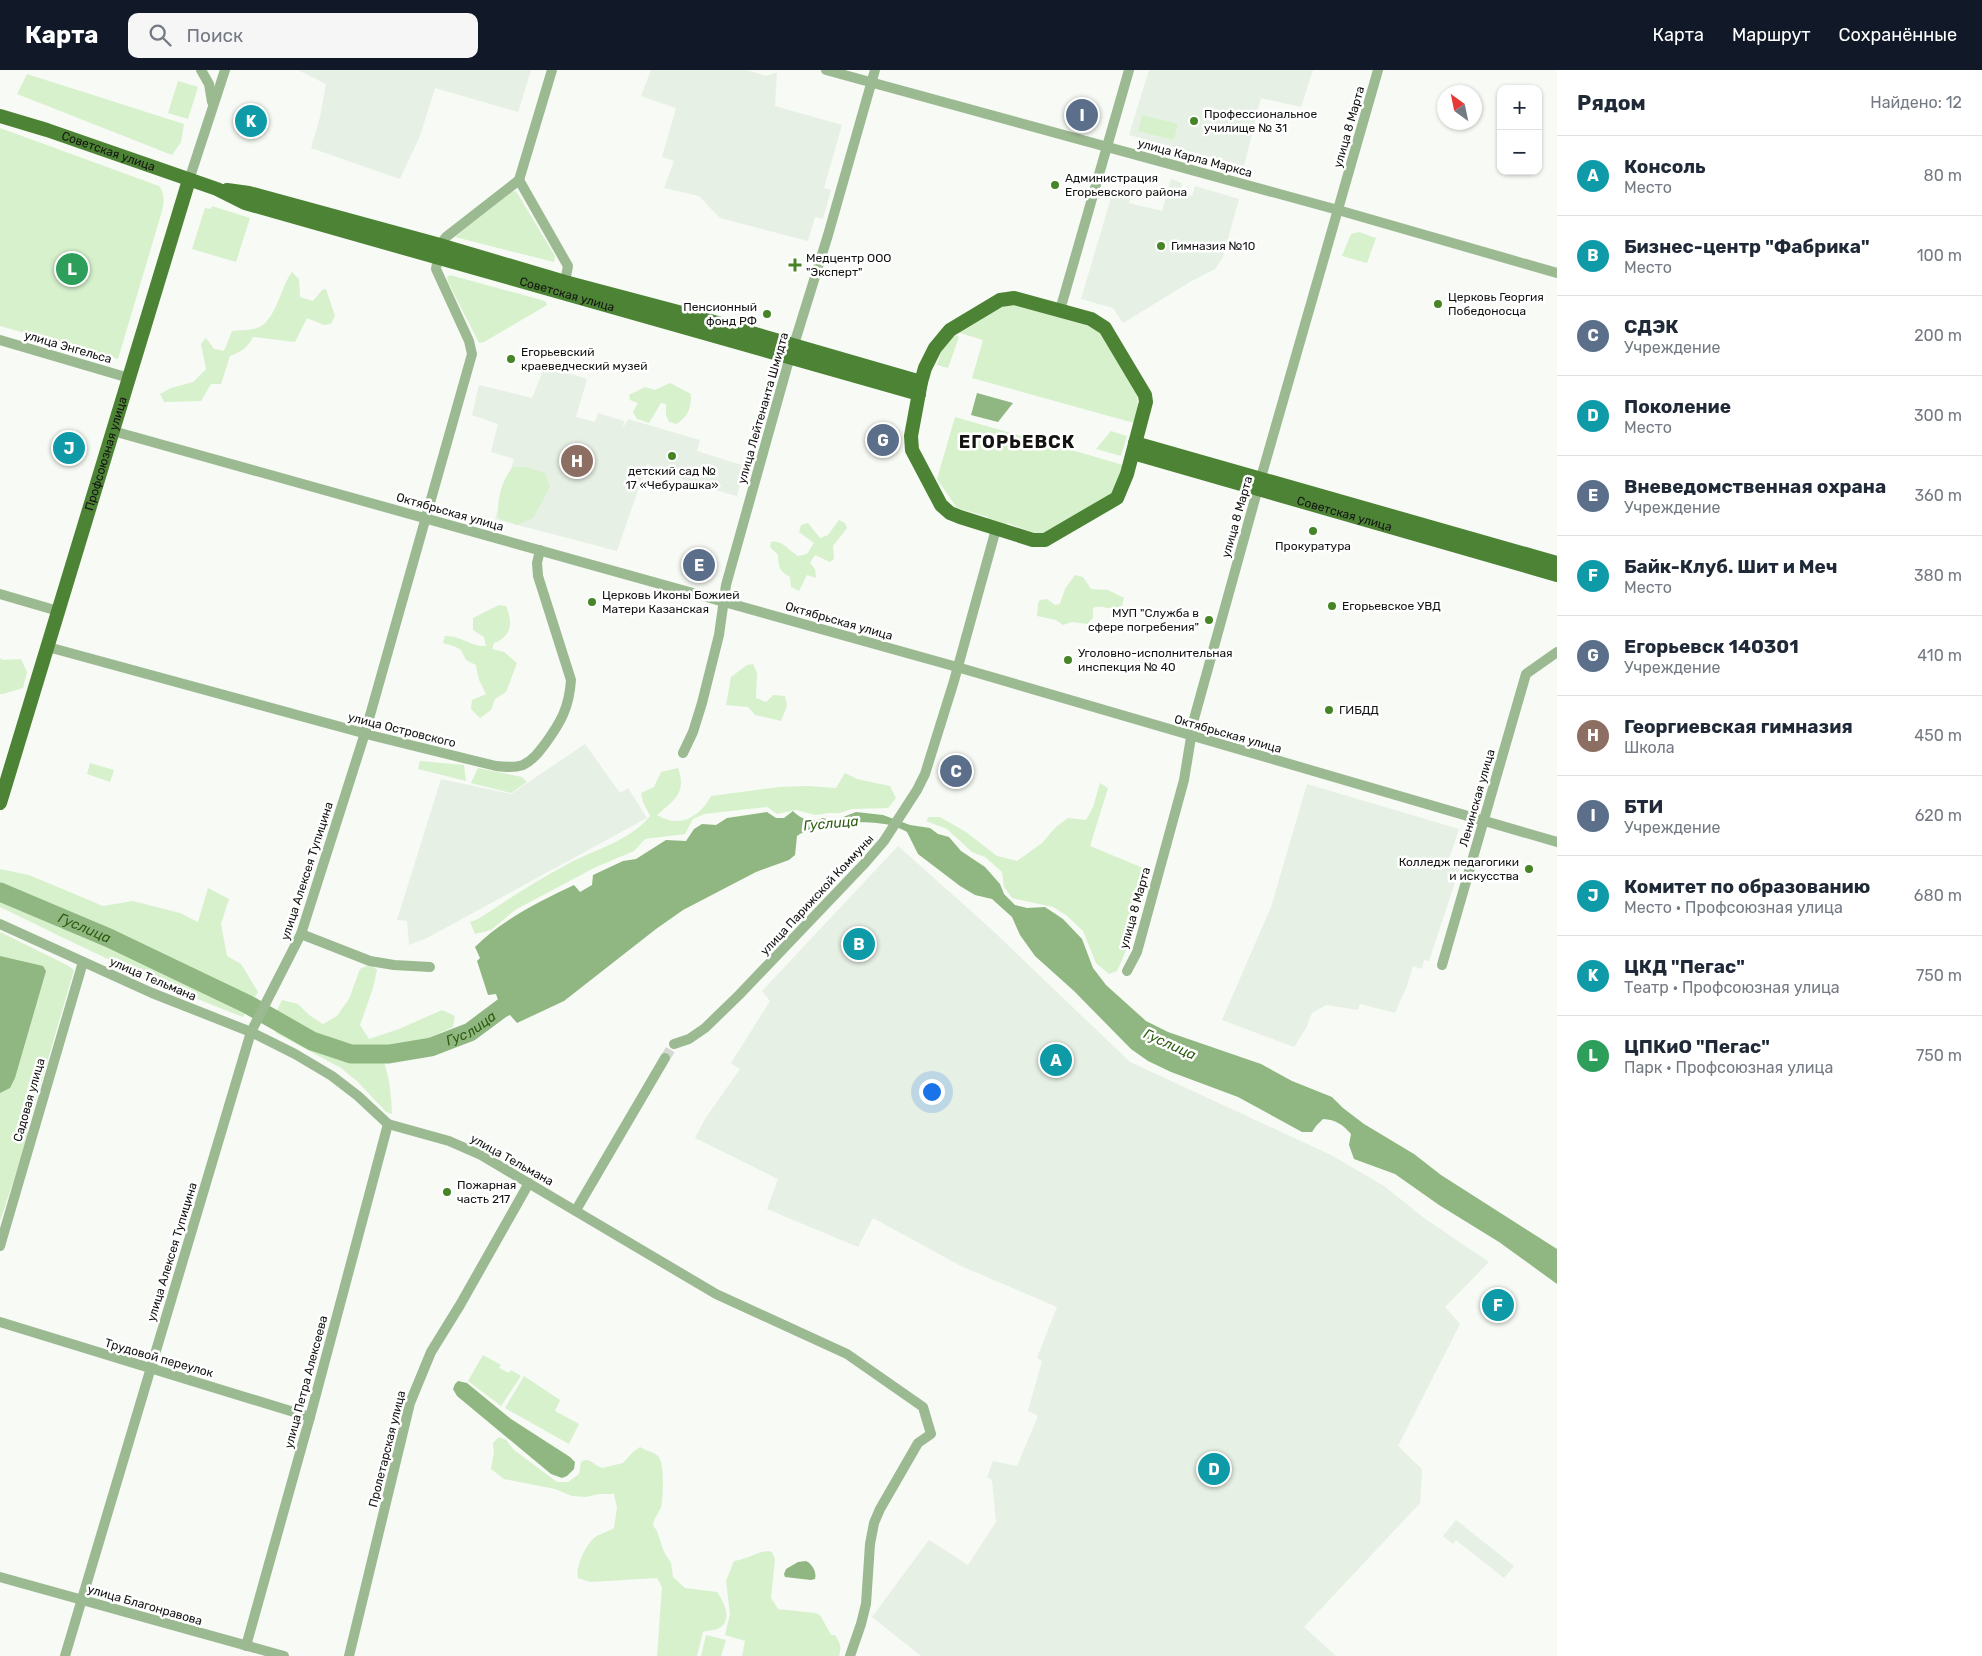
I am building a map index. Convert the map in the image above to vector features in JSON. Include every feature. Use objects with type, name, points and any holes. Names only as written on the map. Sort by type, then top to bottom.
[{"type":"main road","name":"Советская улица","points":[[0,116],[47,130],[216,189],[249,193],[438,252],[920,388]]},
{"type":"main road","name":"Профсоюзная улица","points":[[0,803],[189,180]]},
{"type":"main road","name":"Советская улица","points":[[438,252],[565,282],[686,314],[791,351]]},
{"type":"main road","points":[[1014,298],[1060,310],[1091,319],[1105,328],[1142,388],[1146,402],[1127,474],[1117,498],[1051,538],[1033,540],[950,512],[941,504],[915,458],[911,444],[920,388],[928,362],[942,338],[950,330],[1000,300],[1014,298]]},
{"type":"main road","name":"Советская улица","points":[[1134,448],[1557,563]]},
{"type":"main road","name":"Советская улица","points":[[1259,483],[1557,575]]},
{"type":"street","points":[[202,70],[213,72],[223,70]]},
{"type":"street","name":"Профсоюзная улица","points":[[202,70],[209,84],[212,105]]},
{"type":"street","name":"Профсоюзная улица","points":[[189,180],[223,70]]},
{"type":"street","points":[[438,252],[446,237],[519,180],[552,70]]},
{"type":"street","name":"улица Карла Маркса","points":[[826,70],[1338,210],[1557,273]]},
{"type":"street","name":"улица Лейтенанта Шмидта","points":[[683,754],[694,732],[702,703],[718,635],[726,585],[791,351],[875,70]]},
{"type":"street","points":[[1060,310],[1129,70]]},
{"type":"street","name":"улица 8 Марта","points":[[1127,971],[1137,952],[1184,780],[1191,736],[1259,483],[1378,70]]},
{"type":"street","points":[[519,180],[568,266],[565,282]]},
{"type":"street","name":"улица Алексея Тупицина","points":[[65,1656],[251,1032],[301,934],[365,733],[472,354],[469,341],[436,269],[438,252]]},
{"type":"street","name":"улица Энгельса","points":[[0,340],[129,378]]},
{"type":"street","name":"Октябрьская улица","points":[[113,431],[957,667],[1557,842]]},
{"type":"street","name":"улица Парижской Коммуны","points":[[674,1044],[689,1040],[732,1002],[884,841],[925,774],[996,529]]},
{"type":"street","name":"улица Островского","points":[[48,647],[365,733],[510,768],[522,765],[539,752],[561,723],[570,695],[571,680],[538,576],[537,563],[540,550]]},
{"type":"street","points":[[0,594],[58,612]]},
{"type":"street","name":"Ленинская улица","points":[[1442,965],[1526,674],[1557,652]]},
{"type":"street","name":"улица Тельмана","points":[[0,924],[152,993],[251,1032],[295,1054],[332,1076],[358,1096],[388,1124],[449,1141],[482,1155],[716,1294],[847,1354],[923,1407],[931,1434],[918,1443],[874,1523],[870,1544],[866,1604],[850,1656]]},
{"type":"street","points":[[301,934],[370,961],[394,965],[430,967]]},
{"type":"street","name":"Садовая улица","points":[[0,1246],[83,962]]},
{"type":"street","points":[[576,1210],[665,1058]]},
{"type":"street","name":"улица Петра Алексеева","points":[[246,1646],[310,1417],[388,1124]]},
{"type":"street","name":"Пролетарская улица","points":[[349,1656],[410,1403],[432,1352],[529,1183]]},
{"type":"street","name":"Трудовой переулок","points":[[0,1322],[310,1417]]},
{"type":"street","name":"улица Благонравова","points":[[0,1577],[284,1656]]},
{"type":"shaded area","points":[[298,70],[531,70],[518,112],[435,88],[420,136],[400,179],[311,148],[320,117],[326,84]]},
{"type":"shaded area","points":[[651,70],[747,70],[766,76],[777,72],[775,106],[842,125],[824,188],[831,190],[823,219],[815,217],[808,241],[720,218],[699,196],[664,188],[674,161],[662,157],[676,108],[641,96]]},
{"type":"shaded area","name":"Профессиональное училище № 31","points":[[1149,70],[1313,70],[1301,107],[1261,98],[1244,166],[1129,135]]},
{"type":"shaded area","points":[[27,74],[184,124],[181,142],[172,155],[17,94]]},
{"type":"shaded area","points":[[178,81],[198,87],[188,119],[168,113]]},
{"type":"shaded area","points":[[1142,115],[1178,124],[1174,140],[1138,131]]},
{"type":"shaded area","points":[[0,128],[159,186],[161,189],[163,198],[162,211],[118,359],[0,326]]},
{"type":"shaded area","name":"Гимназия №10","points":[[1171,179],[1182,183],[1180,192],[1192,196],[1195,186],[1239,199],[1223,257],[1215,269],[1123,323],[1113,308],[1081,299],[1113,191],[1131,196],[1129,203],[1162,211]]},
{"type":"shaded area","points":[[516,191],[555,256],[554,262],[455,237],[511,192]]},
{"type":"shaded area","points":[[212,206],[250,218],[236,262],[192,249],[205,208],[211,209]]},
{"type":"shaded area","points":[[1359,232],[1376,238],[1367,263],[1342,256],[1351,234]]},
{"type":"shaded area","points":[[292,272],[299,279],[300,297],[313,301],[322,290],[326,289],[335,316],[331,324],[324,325],[307,318],[295,342],[253,337],[244,349],[230,356],[221,384],[211,384],[201,401],[164,402],[160,394],[171,388],[193,382],[206,369],[201,344],[206,338],[214,349],[224,351],[232,331],[260,327],[268,320]]},
{"type":"shaded area","points":[[450,275],[545,301],[547,305],[484,342],[479,343],[448,282],[447,277]]},
{"type":"shaded area","points":[[1013,302],[1087,322],[1099,330],[1137,394],[1138,408],[1134,423],[972,378],[983,340],[960,333],[959,330],[1003,303]]},
{"type":"shaded area","points":[[954,334],[959,337],[948,368],[937,365],[942,349]]},
{"type":"shaded area","points":[[545,366],[587,379],[576,417],[595,422],[598,413],[624,421],[623,428],[628,419],[700,440],[697,451],[745,466],[737,496],[693,484],[647,464],[617,551],[495,519],[514,459],[491,452],[498,424],[472,415],[479,385],[532,398]]},
{"type":"shaded area","points":[[670,383],[691,394],[690,407],[687,414],[677,424],[669,422],[666,415],[666,404],[661,403],[649,423],[637,419],[633,412],[638,403],[630,400],[629,395],[645,387],[655,390]]},
{"type":"shaded area","points":[[955,417],[1028,438],[1029,436],[1123,465],[1115,491],[1047,533],[1035,533],[1007,523],[1006,525],[988,519],[988,517],[957,508],[937,479]]},
{"type":"shaded area","points":[[1111,431],[1127,436],[1121,456],[1096,449]]},
{"type":"shaded area","points":[[513,467],[526,467],[545,473],[550,487],[533,518],[517,525],[498,518],[498,504],[501,491],[505,478]]},
{"type":"shaded area","points":[[839,520],[845,523],[847,528],[833,546],[834,559],[830,562],[815,555],[810,563],[815,569],[816,578],[807,575],[799,591],[791,587],[790,577],[780,568],[778,555],[770,547],[771,542],[779,542],[798,556],[807,554],[814,543],[799,532],[801,525],[808,523],[820,538],[828,535]]},
{"type":"shaded area","points":[[1075,575],[1083,577],[1091,589],[1108,590],[1124,598],[1122,606],[1117,608],[1093,608],[1093,618],[1087,624],[1072,622],[1063,625],[1056,620],[1037,616],[1040,600],[1047,599],[1055,605],[1060,604],[1065,589]]},
{"type":"shaded area","points":[[499,605],[506,606],[510,623],[508,632],[494,643],[492,649],[504,652],[517,663],[506,692],[495,699],[491,710],[480,718],[471,709],[472,700],[486,694],[479,680],[476,665],[466,660],[461,650],[443,643],[445,636],[450,636],[475,645],[486,646],[484,637],[473,630],[473,618]]},
{"type":"shaded area","points":[[0,658],[3,660],[21,659],[27,672],[23,688],[0,694]]},
{"type":"shaded area","points":[[753,664],[757,673],[756,698],[766,702],[773,695],[785,696],[787,706],[781,721],[755,715],[748,707],[726,705],[731,677],[747,665]]},
{"type":"shaded area","points":[[585,744],[620,793],[628,788],[647,818],[427,938],[409,945],[407,921],[397,920],[441,779],[511,794]]},
{"type":"shaded area","points":[[420,761],[464,765],[466,781],[418,769]]},
{"type":"shaded area","points":[[90,763],[114,770],[110,782],[87,774]]},
{"type":"shaded area","points":[[478,768],[522,777],[527,782],[511,793],[471,783]]},
{"type":"shaded area","points":[[678,768],[681,784],[680,790],[673,800],[657,815],[673,821],[681,821],[695,815],[711,796],[779,787],[808,786],[836,788],[845,773],[857,779],[890,786],[896,798],[888,808],[852,809],[840,813],[815,815],[796,810],[777,814],[767,807],[704,814],[693,819],[685,834],[645,839],[634,851],[594,868],[515,910],[491,930],[475,934],[470,922],[478,919],[553,872],[632,833],[650,816],[641,793],[654,787],[661,772]]},
{"type":"shaded area","points":[[1100,783],[1108,788],[1090,846],[1143,868],[1135,921],[1128,946],[1117,971],[1109,974],[1096,963],[1083,931],[1066,915],[1053,907],[1012,898],[1004,887],[1002,872],[985,857],[972,852],[947,829],[926,821],[929,817],[940,817],[966,832],[997,856],[1017,861],[1042,843],[1056,827],[1068,818],[1086,820],[1093,807]]},
{"type":"shaded area","points":[[1307,784],[1459,829],[1449,859],[1461,864],[1429,961],[1424,960],[1422,969],[1413,966],[1407,986],[1395,1013],[1360,1004],[1358,1010],[1326,1005],[1312,1013],[1306,1028],[1294,1047],[1222,1020],[1271,907]]},
{"type":"shaded area","points":[[898,846],[990,928],[1130,1062],[1331,1155],[1384,1186],[1424,1218],[1489,1262],[1445,1307],[1460,1324],[1398,1446],[1422,1469],[1420,1503],[1304,1627],[1336,1656],[921,1656],[872,1617],[929,1540],[968,1565],[996,1522],[992,1480],[987,1477],[993,1461],[1017,1466],[1038,1416],[1028,1411],[1042,1361],[1037,1358],[1057,1307],[961,1266],[873,1218],[858,1247],[767,1209],[778,1179],[695,1138],[705,1119],[740,1069],[731,1063],[770,1001],[762,991]]},
{"type":"shaded area","points":[[0,869],[29,875],[103,906],[133,901],[180,913],[198,922],[208,888],[229,899],[221,924],[227,956],[241,964],[258,992],[243,1017],[181,992],[90,951],[0,907]]},
{"type":"shaded area","points":[[0,932],[74,970],[27,1131],[29,1134],[0,1221]]},
{"type":"shaded area","points":[[370,964],[377,970],[360,1025],[369,1039],[399,1029],[442,1010],[455,1016],[453,1027],[417,1043],[379,1050],[389,1081],[392,1114],[386,1112],[358,1082],[341,1068],[276,1033],[277,1010],[282,1000],[298,1004],[309,1015],[323,1024],[337,1016],[349,999],[360,969]]},
{"type":"shaded area","points":[[483,1355],[501,1365],[499,1368],[509,1373],[511,1370],[521,1376],[501,1406],[468,1381]]},
{"type":"shaded area","points":[[524,1376],[560,1400],[555,1411],[579,1424],[569,1444],[505,1408]]},
{"type":"shaded area","points":[[499,1437],[506,1440],[514,1450],[557,1482],[568,1482],[579,1474],[581,1462],[584,1460],[602,1468],[623,1463],[640,1447],[658,1456],[663,1473],[662,1497],[661,1507],[653,1525],[664,1552],[671,1563],[673,1577],[685,1588],[717,1592],[726,1611],[726,1621],[723,1625],[717,1629],[703,1632],[697,1656],[657,1656],[662,1587],[657,1578],[590,1582],[578,1578],[579,1564],[589,1543],[594,1538],[614,1528],[617,1508],[614,1494],[599,1494],[586,1497],[572,1496],[555,1489],[504,1479],[491,1469],[494,1452],[493,1443]]},
{"type":"shaded area","points":[[1456,1520],[1514,1566],[1504,1578],[1456,1540],[1453,1544],[1443,1536]]},
{"type":"shaded area","points":[[768,1551],[772,1552],[775,1559],[771,1598],[778,1609],[820,1615],[831,1635],[835,1635],[838,1640],[839,1656],[742,1656],[745,1641],[725,1635],[730,1614],[726,1581],[734,1561]]},
{"type":"shaded area","points":[[706,1635],[726,1640],[721,1656],[701,1656]]},
{"type":"water","points":[[977,393],[1013,403],[998,422],[971,415]]},
{"type":"water","points":[[793,811],[800,817],[811,820],[823,818],[833,821],[856,812],[883,815],[910,825],[930,828],[938,834],[949,837],[961,851],[985,867],[1000,884],[1004,894],[1015,905],[1027,908],[1045,907],[1063,919],[1082,939],[1093,968],[1106,985],[1146,1021],[1168,1032],[1261,1064],[1292,1081],[1332,1097],[1364,1124],[1414,1154],[1441,1175],[1557,1249],[1557,1284],[1499,1242],[1439,1205],[1395,1174],[1354,1159],[1349,1145],[1351,1134],[1338,1123],[1323,1119],[1312,1132],[1302,1132],[1238,1097],[1171,1072],[1148,1061],[1131,1049],[1074,991],[1035,956],[1020,935],[1012,917],[992,899],[975,895],[960,886],[918,854],[907,832],[895,826],[857,822],[830,825],[806,831],[797,836],[795,855],[789,860],[756,872],[683,910],[564,1001],[517,1023],[510,1015],[501,1019],[493,1005],[498,1000],[496,994],[488,995],[477,961],[480,958],[475,947],[497,928],[535,904],[574,885],[580,892],[592,885],[593,875],[623,861],[636,859],[666,840],[686,841],[694,829],[702,824],[716,825],[727,818],[767,812],[776,818],[784,818]]},
{"type":"water","points":[[0,956],[43,966],[46,971],[15,1078],[10,1088],[0,1093]]},
{"type":"water","points":[[458,1381],[467,1383],[511,1419],[570,1457],[575,1462],[574,1469],[562,1478],[551,1474],[457,1396],[453,1389]]},
{"type":"water","points":[[806,1561],[814,1569],[815,1579],[785,1577],[786,1569],[798,1562]]},
{"type":"waterway","name":"Гуслица","points":[[0,892],[109,938],[247,1004],[312,1041],[351,1054],[389,1054],[431,1047],[470,1032],[517,997]]},
{"type":"tunnel","points":[[665,1058],[674,1044]]},
{"type":"place","name":"БТИ","points":[[1082,115]]},
{"type":"place","name":"ЦКД \"Пегас\"","points":[[251,121]]},
{"type":"place","name":"Профессиональное училище № 31","points":[[1194,121]]},
{"type":"place","name":"Администрация Егорьевского района","points":[[1055,185]]},
{"type":"place","name":"Гимназия №10","points":[[1161,246]]},
{"type":"place","name":"Медцентр ООО \"Эксперт\"","points":[[795,265]]},
{"type":"place","name":"ЦПКиО \"Пегас\"","points":[[72,269]]},
{"type":"place","name":"Церковь Георгия Победоносца","points":[[1438,304]]},
{"type":"place","name":"Пенсионный фонд РФ","points":[[767,314]]},
{"type":"place","name":"Егорьевский краеведческий музей","points":[[511,359]]},
{"type":"place","name":"Егорьевск 140301","points":[[883,440]]},
{"type":"place","name":"Комитет по образованию","points":[[69,448]]},
{"type":"place","name":"детский сад № 17 «Чебурашка»","points":[[672,456]]},
{"type":"place","name":"Георгиевская гимназия","points":[[577,461]]},
{"type":"place","name":"Прокуратура","points":[[1313,531]]},
{"type":"place","name":"Вневедомственная охрана","points":[[699,565]]},
{"type":"place","name":"Церковь Иконы Божией Матери Казанская","points":[[592,602]]},
{"type":"place","name":"Егорьевское УВД","points":[[1332,606]]},
{"type":"place","name":"МУП \"Служба в сфере погребения\"","points":[[1209,620]]},
{"type":"place","name":"Уголовно-исполнительная инспекция № 40","points":[[1068,660]]},
{"type":"place","name":"ГИБДД","points":[[1329,710]]},
{"type":"place","name":"СДЭК","points":[[956,771]]},
{"type":"place","name":"Колледж педагогики и искусства","points":[[1529,869]]},
{"type":"place","name":"Бизнес-центр \"Фабрика\"","points":[[859,944]]},
{"type":"place","name":"Консоль","points":[[1056,1060]]},
{"type":"place","name":"Пожарная часть 217","points":[[447,1192]]},
{"type":"place","name":"Байк-Клуб. Шит и Меч","points":[[1498,1305]]},
{"type":"place","name":"Поколение","points":[[1214,1469]]},
{"type":"district","name":"ЕГОРЬЕВСК","points":[[1017,442]]}]
